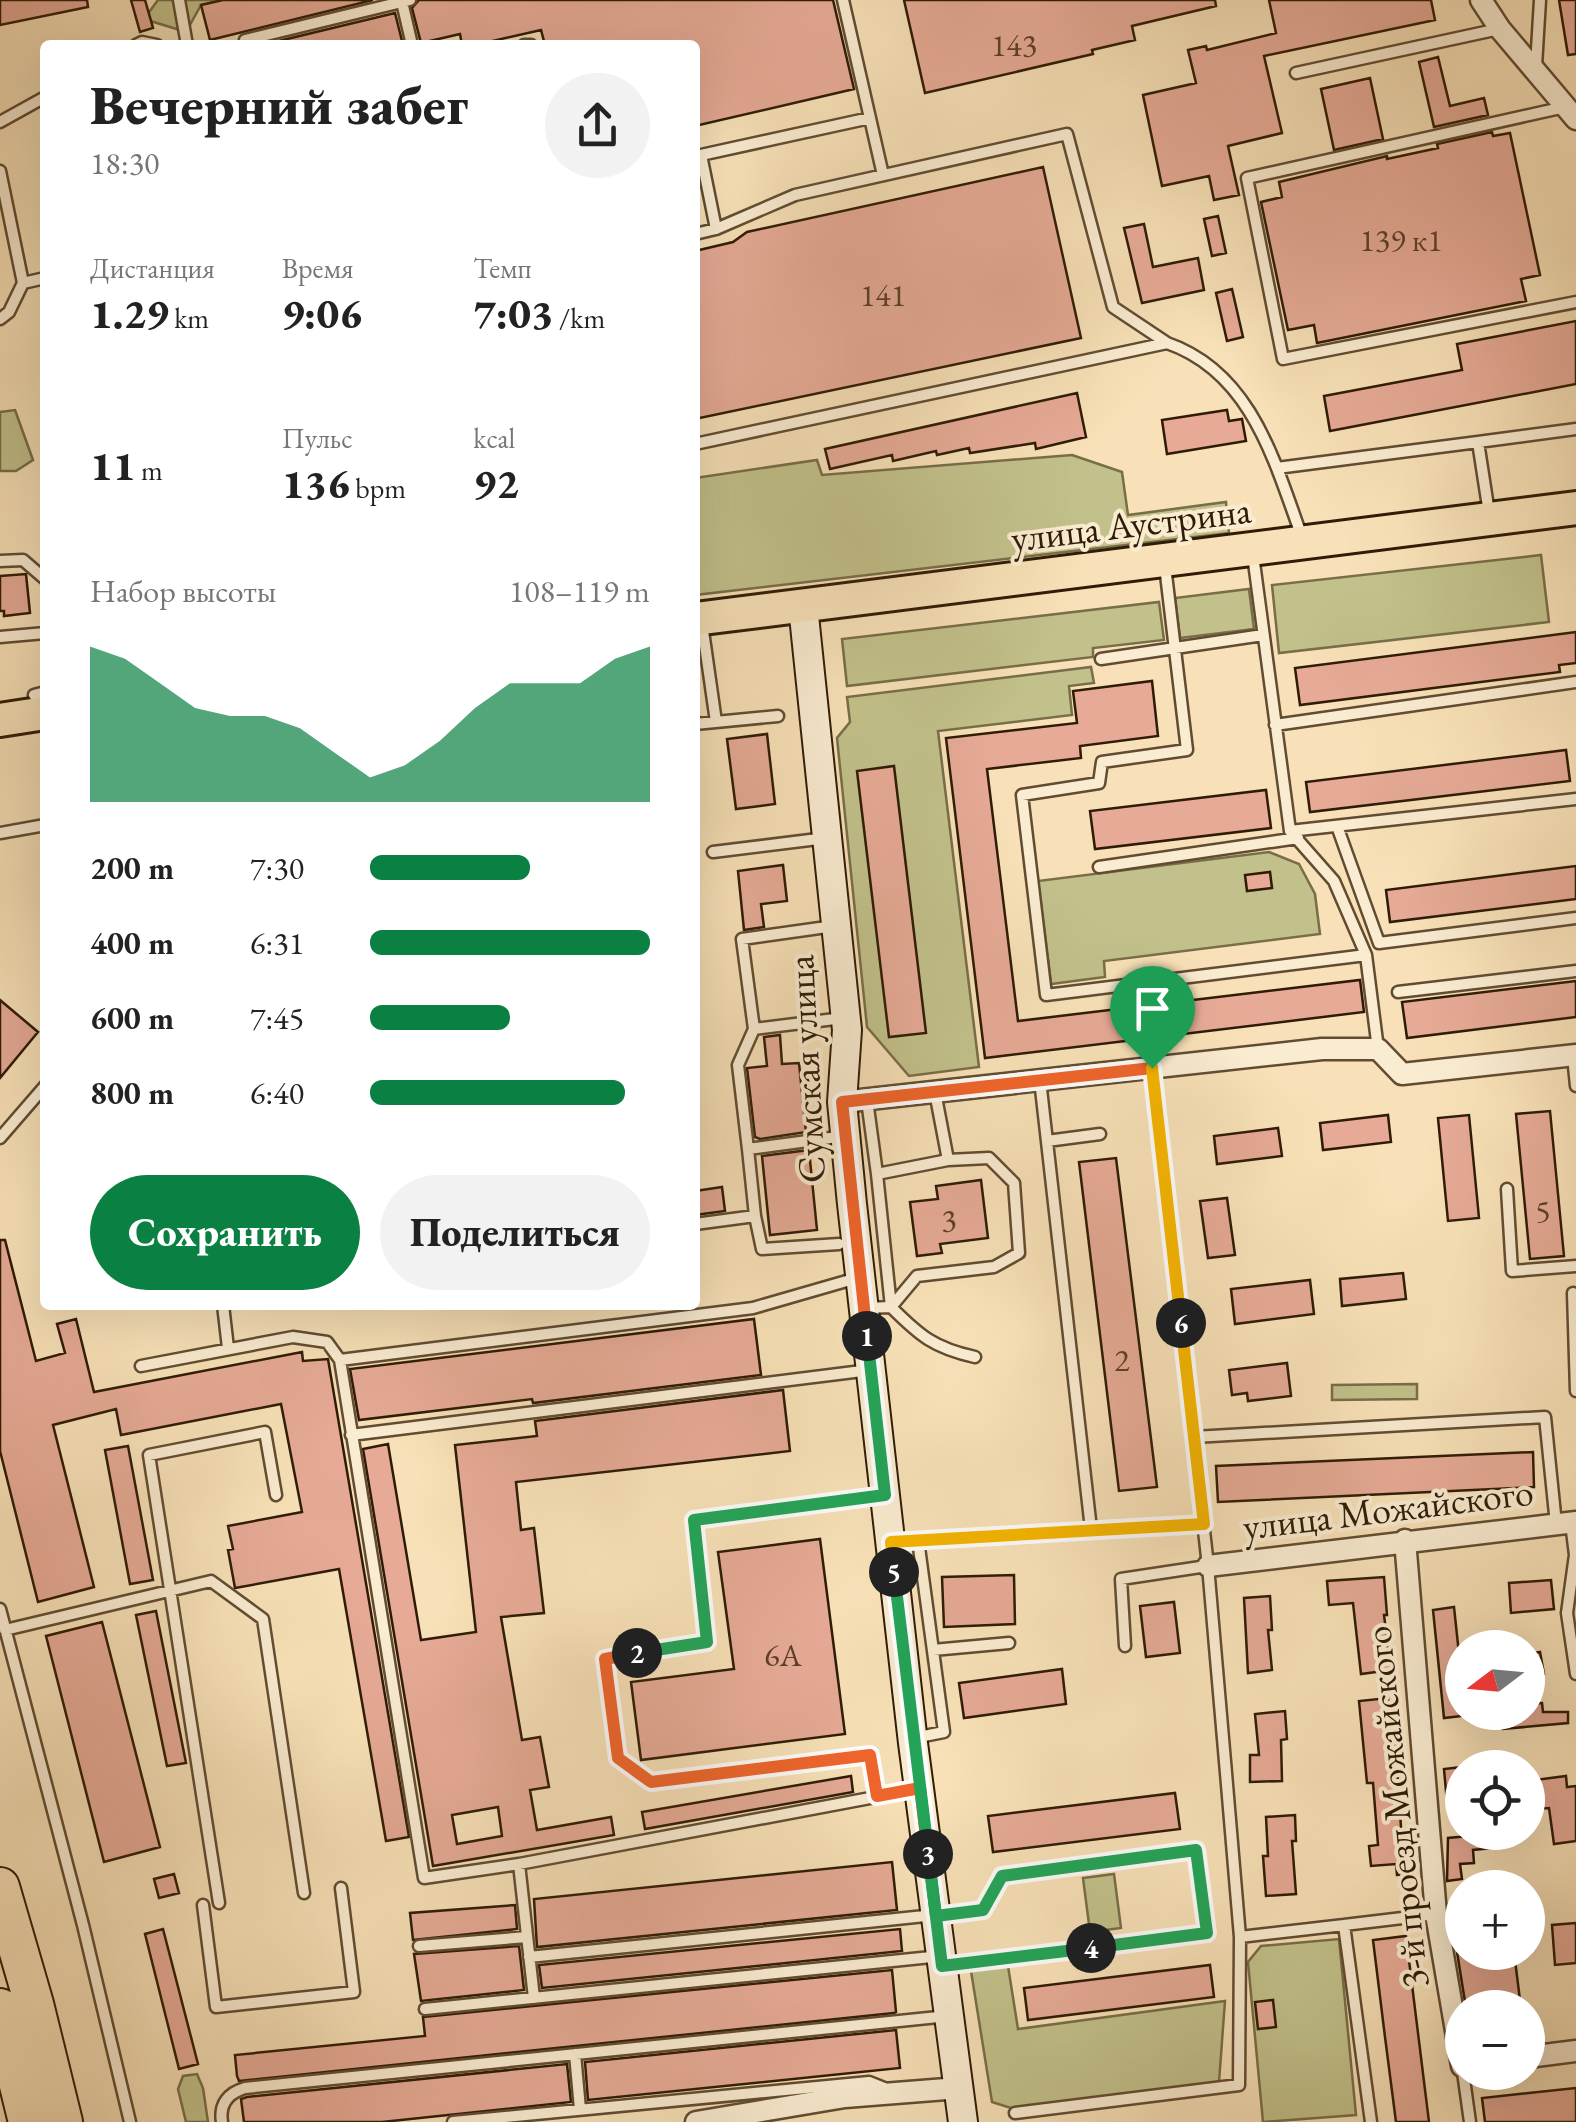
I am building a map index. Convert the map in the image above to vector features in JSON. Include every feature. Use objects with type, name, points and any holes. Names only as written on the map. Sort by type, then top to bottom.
[{"type":"highway","points":[[0,1886],[63,2122]]},
{"type":"highway","points":[[0,2008],[28,2122]]},
{"type":"main road","name":"улица Аустрина","points":[[700,619],[1576,508]]},
{"type":"main road","points":[[0,699],[40,699]]},
{"type":"main road","points":[[0,720],[40,700]]},
{"type":"street","points":[[1481,0],[1500,29],[1571,113]]},
{"type":"street","name":"Сумская улица","points":[[803,606],[843,1018],[855,1100],[846,1136],[860,1278],[878,1308],[871,1370],[885,1495],[904,1541],[913,1738],[963,2122]]},
{"type":"street","points":[[855,1100],[1322,1049],[1378,1049],[1402,1074],[1574,1055]]},
{"type":"street","name":"улица Можайского","points":[[1208,1566],[1568,1523]]},
{"type":"street","name":"3-й проезд Можайского","points":[[1405,1540],[1436,1914],[1449,1990]]},
{"type":"street","points":[[1545,2055],[1576,2051]]},
{"type":"street","points":[[696,2122],[846,2097],[959,2088]]},
{"type":"lane","points":[[179,0],[187,40]]},
{"type":"lane","points":[[844,0],[884,176]]},
{"type":"lane","points":[[1536,72],[1540,0]]},
{"type":"lane","points":[[245,40],[406,1],[411,40]]},
{"type":"lane","points":[[1296,72],[1500,29]]},
{"type":"lane","points":[[0,122],[40,100]]},
{"type":"lane","points":[[1571,113],[1246,178],[1283,359],[1576,302]]},
{"type":"lane","points":[[716,229],[701,154],[870,118]]},
{"type":"lane","points":[[700,233],[796,195],[1066,134],[1114,306],[1167,343],[1195,352],[1237,389],[1277,468],[1304,542]]},
{"type":"lane","points":[[0,171],[23,283],[9,312],[0,320]]},
{"type":"lane","points":[[23,283],[40,279]]},
{"type":"lane","points":[[700,443],[1167,343]]},
{"type":"lane","points":[[1277,468],[1576,429]]},
{"type":"lane","points":[[1478,442],[1490,518]]},
{"type":"lane","points":[[1253,549],[1275,725],[1294,834],[1334,882],[1366,955],[1378,1049]]},
{"type":"lane","points":[[0,561],[24,560],[40,574]]},
{"type":"lane","points":[[1164,560],[1187,750],[1102,762],[1099,783],[1022,795],[1046,996],[1366,955]]},
{"type":"lane","points":[[700,630],[716,722]]},
{"type":"lane","points":[[0,637],[40,633]]},
{"type":"lane","points":[[1100,659],[1263,636]]},
{"type":"lane","points":[[1275,725],[1576,682]]},
{"type":"lane","points":[[700,724],[778,716]]},
{"type":"lane","points":[[1099,867],[1337,826],[1576,799]]},
{"type":"lane","points":[[0,832],[40,825]]},
{"type":"lane","points":[[1337,826],[1379,942],[1576,918]]},
{"type":"lane","points":[[713,852],[827,838]]},
{"type":"lane","points":[[835,926],[742,939],[754,1029],[738,1065],[762,1249],[838,1244]]},
{"type":"lane","points":[[1398,992],[1576,971]]},
{"type":"lane","points":[[754,1029],[843,1018]]},
{"type":"lane","points":[[1574,1055],[1576,1086]]},
{"type":"lane","points":[[1015,2114],[1239,2085],[1240,1936],[1204,1524],[1152,1068]]},
{"type":"lane","points":[[1040,1080],[1091,1529]]},
{"type":"lane","points":[[0,1138],[40,1092]]},
{"type":"lane","points":[[935,1092],[948,1160]]},
{"type":"lane","points":[[855,1100],[877,1174],[878,1308]]},
{"type":"lane","points":[[1047,1141],[1100,1134]]},
{"type":"lane","points":[[748,1149],[846,1136]]},
{"type":"lane","points":[[877,1174],[948,1160],[989,1158],[1014,1183],[1019,1252],[994,1267],[917,1276],[878,1308]]},
{"type":"lane","points":[[1506,1189],[1512,1271],[1576,1266]]},
{"type":"lane","points":[[700,1223],[755,1216]]},
{"type":"lane","points":[[340,1360],[752,1308],[860,1278]]},
{"type":"lane","points":[[1572,1293],[1576,1391]]},
{"type":"lane","points":[[878,1308],[942,1349],[975,1357]]},
{"type":"lane","points":[[224,1310],[228,1348]]},
{"type":"lane","points":[[141,1366],[293,1338],[327,1342],[340,1360],[424,1878],[519,1864],[920,1788]]},
{"type":"lane","points":[[352,1435],[871,1370]]},
{"type":"lane","points":[[1194,1437],[1546,1417],[1576,1555],[1567,1614],[1576,1674]]},
{"type":"lane","points":[[218,1903],[149,1455],[264,1432],[276,1495]]},
{"type":"lane","points":[[877,1796],[870,1755],[651,1782],[618,1758],[605,1659],[707,1642],[694,1520],[885,1495]]},
{"type":"lane","points":[[913,1738],[944,1732],[933,1650],[904,1541],[1204,1524]]},
{"type":"lane","points":[[1125,1646],[1122,1579],[1208,1566]]},
{"type":"lane","points":[[6,1630],[211,1582],[263,1620],[304,1892]]},
{"type":"lane","points":[[0,1609],[83,1924],[130,2122]]},
{"type":"lane","points":[[933,1650],[1009,1643]]},
{"type":"lane","points":[[425,2009],[1207,1933],[1196,1850],[1002,1876],[983,1910],[530,1957]]},
{"type":"lane","points":[[519,1864],[534,1998]]},
{"type":"lane","points":[[203,1905],[216,2008],[354,1992],[342,1888]]},
{"type":"lane","points":[[1240,1936],[1436,1914]]},
{"type":"lane","points":[[1344,1924],[1371,2122]]},
{"type":"lane","points":[[419,1946],[527,1937]]},
{"type":"lane","points":[[222,2122],[224,2102],[229,2095],[245,2088],[949,2016]]},
{"type":"lane","points":[[575,2054],[580,2109]]},
{"type":"lane","points":[[453,2122],[869,2082],[899,2094]]},
{"type":"lane","points":[[1466,2090],[1470,2122]]},
{"type":"shaded area","points":[[158,0],[223,0],[201,5],[186,32],[144,19]]},
{"type":"shaded area","points":[[15,410],[33,460],[16,471],[0,471],[0,412]]},
{"type":"shaded area","points":[[1072,455],[1122,472],[1128,515],[1226,502],[1229,533],[700,594],[700,477],[817,460],[822,475]]},
{"type":"shaded area","points":[[1541,555],[1549,622],[1279,653],[1272,585]]},
{"type":"shaded area","points":[[1249,589],[1254,629],[1180,638],[1175,598]]},
{"type":"shaded area","points":[[1159,602],[1164,640],[1093,648],[1093,657],[847,686],[842,639]]},
{"type":"shaded area","points":[[1091,667],[1094,683],[1069,686],[1072,715],[938,731],[979,1067],[909,1076],[867,1027],[837,738],[850,722],[847,697]]},
{"type":"shaded area","points":[[1269,852],[1299,864],[1315,894],[1320,934],[1104,961],[1105,977],[1051,984],[1038,881]]},
{"type":"shaded area","points":[[1417,1384],[1417,1399],[1332,1400],[1332,1385]]},
{"type":"shaded area","points":[[1114,1874],[1121,1928],[1090,1932],[1083,1878]]},
{"type":"shaded area","points":[[1339,1939],[1356,2115],[1263,2122],[1248,1962],[1261,1946]]},
{"type":"shaded area","points":[[1008,1966],[1018,2029],[1225,2001],[1219,2082],[1014,2109],[992,2102],[971,1971]]},
{"type":"shaded area","points":[[197,2074],[208,2122],[186,2122],[178,2089],[183,2076]]},
{"type":"building","points":[[0,0],[87,0],[88,7],[0,25]]},
{"type":"building","points":[[131,0],[145,0],[153,28],[140,32]]},
{"type":"building","points":[[223,0],[373,0],[210,40],[201,5]]},
{"type":"building","points":[[419,0],[833,0],[854,89],[700,125],[700,40],[544,40],[541,30],[497,40],[461,40],[460,34],[420,40],[412,8]]},
{"type":"building","points":[[904,0],[1215,0],[1216,6],[1132,26],[1135,40],[1092,50],[1093,54],[925,93]]},
{"type":"building","points":[[1269,0],[1431,0],[1435,20],[1264,56],[1282,133],[1228,146],[1239,195],[1214,200],[1209,176],[1162,186],[1143,95],[1196,83],[1188,50],[1206,46],[1207,50],[1276,33]]},
{"type":"building","points":[[1559,0],[1576,0],[1576,54],[1568,55]]},
{"type":"building","points":[[395,13],[402,40],[283,40]]},
{"type":"building","points":[[1438,57],[1450,106],[1484,98],[1488,115],[1434,127],[1419,62]]},
{"type":"building","points":[[1370,78],[1383,139],[1334,150],[1321,89]]},
{"type":"building","points":[[1492,132],[1493,136],[1510,133],[1540,275],[1521,279],[1526,301],[1317,343],[1314,325],[1288,330],[1261,202],[1282,197],[1279,182],[1438,148],[1437,144]]},
{"type":"building","points":[[1043,167],[1081,338],[700,418],[700,250],[733,242],[747,232]]},
{"type":"building","points":[[1218,216],[1226,253],[1212,256],[1204,219]]},
{"type":"building","points":[[1144,224],[1153,267],[1198,258],[1204,290],[1142,303],[1124,228]]},
{"type":"building","points":[[1232,289],[1243,337],[1227,341],[1216,293]]},
{"type":"building","points":[[1576,321],[1576,384],[1330,431],[1324,396],[1462,370],[1457,344]]},
{"type":"building","points":[[1077,393],[1086,437],[1036,449],[1035,443],[970,453],[969,448],[893,461],[892,455],[830,469],[825,449]]},
{"type":"building","points":[[1227,410],[1229,421],[1242,419],[1246,441],[1167,454],[1162,420]]},
{"type":"building","points":[[26,574],[30,613],[4,616],[4,611],[0,611],[0,576]]},
{"type":"building","points":[[1576,632],[1576,663],[1559,665],[1560,672],[1300,705],[1295,668]]},
{"type":"building","points":[[1152,681],[1158,736],[1080,746],[1081,758],[987,769],[1018,1021],[1360,980],[1364,1012],[985,1058],[946,738],[1077,723],[1073,691]]},
{"type":"building","points":[[767,734],[775,804],[736,809],[727,739]]},
{"type":"building","points":[[1566,750],[1570,781],[1310,812],[1306,782]]},
{"type":"building","points":[[894,766],[926,1033],[889,1037],[857,771]]},
{"type":"building","points":[[1266,790],[1271,828],[1095,849],[1090,811]]},
{"type":"building","points":[[783,865],[787,901],[761,904],[764,927],[744,930],[738,871]]},
{"type":"building","points":[[1576,866],[1576,899],[1390,922],[1386,890]]},
{"type":"building","points":[[1270,872],[1272,888],[1247,891],[1245,875]]},
{"type":"building","points":[[1576,981],[1576,1017],[1407,1038],[1402,1002]]},
{"type":"building","points":[[0,1000],[38,1032],[0,1078]]},
{"type":"building","points":[[780,1035],[782,1064],[799,1063],[806,1132],[760,1139],[755,1137],[747,1068],[767,1066],[764,1037]]},
{"type":"building","points":[[1550,1111],[1564,1256],[1530,1259],[1516,1114]]},
{"type":"building","points":[[1388,1115],[1391,1142],[1323,1150],[1320,1123]]},
{"type":"building","points":[[1469,1115],[1479,1218],[1448,1221],[1438,1118]]},
{"type":"building","points":[[1278,1128],[1282,1156],[1217,1164],[1214,1136]]},
{"type":"building","points":[[809,1150],[817,1230],[770,1235],[762,1156]]},
{"type":"building","points":[[1116,1158],[1157,1487],[1119,1491],[1079,1162]]},
{"type":"building","points":[[981,1180],[988,1238],[940,1244],[942,1253],[917,1256],[910,1202],[938,1199],[936,1186]]},
{"type":"building","points":[[722,1187],[725,1211],[700,1214],[700,1190]]},
{"type":"building","points":[[1227,1198],[1235,1255],[1208,1258],[1200,1201]]},
{"type":"building","points":[[0,1240],[5,1240],[36,1361],[65,1353],[57,1324],[76,1319],[94,1392],[302,1352],[303,1361],[328,1359],[409,1837],[386,1841],[339,1569],[235,1588],[228,1526],[302,1512],[281,1404],[121,1435],[116,1409],[53,1425],[94,1587],[38,1602],[0,1451]]},
{"type":"building","points":[[1403,1273],[1406,1299],[1342,1306],[1340,1279]]},
{"type":"building","points":[[1310,1280],[1314,1314],[1235,1324],[1231,1289]]},
{"type":"building","points":[[754,1319],[761,1375],[359,1420],[350,1369]]},
{"type":"building","points":[[1287,1363],[1291,1396],[1248,1401],[1247,1393],[1232,1395],[1229,1370]]},
{"type":"building","points":[[783,1390],[790,1451],[516,1482],[521,1530],[534,1528],[544,1613],[501,1617],[522,1740],[540,1737],[549,1787],[530,1790],[537,1830],[611,1817],[614,1835],[433,1866],[363,1449],[388,1444],[421,1640],[476,1632],[455,1445],[537,1436],[535,1421]],"holes":[[[498,1807],[502,1836],[457,1844],[452,1815]]]},
{"type":"building","points":[[128,1446],[153,1580],[130,1584],[105,1450]]},
{"type":"building","points":[[1533,1452],[1534,1487],[1218,1502],[1216,1466]]},
{"type":"building","points":[[820,1539],[845,1734],[641,1760],[631,1682],[734,1669],[718,1552]]},
{"type":"building","points":[[1014,1575],[1015,1624],[944,1627],[942,1577]]},
{"type":"building","points":[[1384,1577],[1391,1670],[1361,1674],[1353,1603],[1329,1605],[1327,1581]]},
{"type":"building","points":[[1551,1580],[1554,1609],[1511,1613],[1509,1583]]},
{"type":"building","points":[[1270,1596],[1272,1670],[1248,1673],[1244,1598]]},
{"type":"building","points":[[1174,1602],[1180,1653],[1146,1657],[1140,1606]]},
{"type":"building","points":[[1454,1607],[1456,1630],[1445,1630],[1444,1718],[1433,1610]]},
{"type":"building","points":[[156,1611],[186,1763],[167,1766],[136,1615]]},
{"type":"building","points":[[102,1622],[160,1847],[104,1862],[46,1636]]},
{"type":"building","points":[[1062,1669],[1066,1704],[964,1718],[959,1683]]},
{"type":"building","points":[[1388,1698],[1391,1735],[1395,1735],[1402,1843],[1412,1843],[1414,1874],[1397,1875],[1396,1864],[1371,1866],[1369,1846],[1378,1845],[1373,1783],[1367,1783],[1359,1701]]},
{"type":"building","points":[[1285,1711],[1287,1739],[1281,1740],[1282,1781],[1250,1782],[1250,1755],[1259,1755],[1255,1714]]},
{"type":"building","points":[[1545,1712],[1568,1712],[1568,1723],[1545,1725]]},
{"type":"building","points":[[851,1776],[853,1792],[645,1829],[642,1812]]},
{"type":"building","points":[[1566,1776],[1567,1787],[1576,1786],[1576,1841],[1554,1844],[1549,1808],[1545,1808],[1545,1779]]},
{"type":"building","points":[[1175,1793],[1180,1829],[993,1852],[988,1816]]},
{"type":"building","points":[[1295,1815],[1296,1841],[1292,1841],[1296,1894],[1266,1896],[1266,1817]]},
{"type":"building","points":[[1448,1850],[1473,1850],[1474,1863],[1460,1864],[1461,1870],[1447,1870]]},
{"type":"building","points":[[892,1862],[897,1910],[537,1947],[534,1899]]},
{"type":"building","points":[[174,1874],[179,1893],[159,1898],[154,1879]]},
{"type":"building","points":[[515,1905],[517,1929],[413,1940],[410,1913]]},
{"type":"building","points":[[1576,1923],[1576,1963],[1555,1965],[1552,1925]]},
{"type":"building","points":[[163,1929],[198,2064],[179,2069],[145,1934]]},
{"type":"building","points":[[900,1929],[902,1951],[542,1988],[539,1965]]},
{"type":"building","points":[[1406,1936],[1429,2122],[1396,2122],[1373,1940]]},
{"type":"building","points":[[519,1946],[524,1990],[421,2001],[414,1954]]},
{"type":"building","points":[[1210,1965],[1214,1997],[1028,2020],[1024,1988]]},
{"type":"building","points":[[892,1970],[894,2013],[239,2081],[237,2076],[235,2055],[425,2036],[423,2017]]},
{"type":"building","points":[[1460,1970],[1516,1970],[1519,1990],[1463,1990]]},
{"type":"building","points":[[1273,2000],[1276,2027],[1258,2029],[1255,2002]]},
{"type":"building","points":[[896,2030],[900,2068],[588,2100],[585,2062]]},
{"type":"building","points":[[567,2064],[571,2102],[382,2122],[244,2122],[241,2099],[247,2097]]},
{"type":"building","points":[[1576,2088],[1576,2122],[1485,2122],[1482,2098]]},
{"type":"route","points":[[1152,1068],[842,1102],[885,1495],[694,1520],[707,1642],[605,1659],[618,1758],[651,1782],[870,1755],[877,1796],[920,1788],[936,1916],[983,1910],[1002,1876],[1196,1850],[1207,1933],[942,1966],[924,1821],[914,1748],[913,1742],[891,1542],[1204,1524],[1152,1068]]}]
